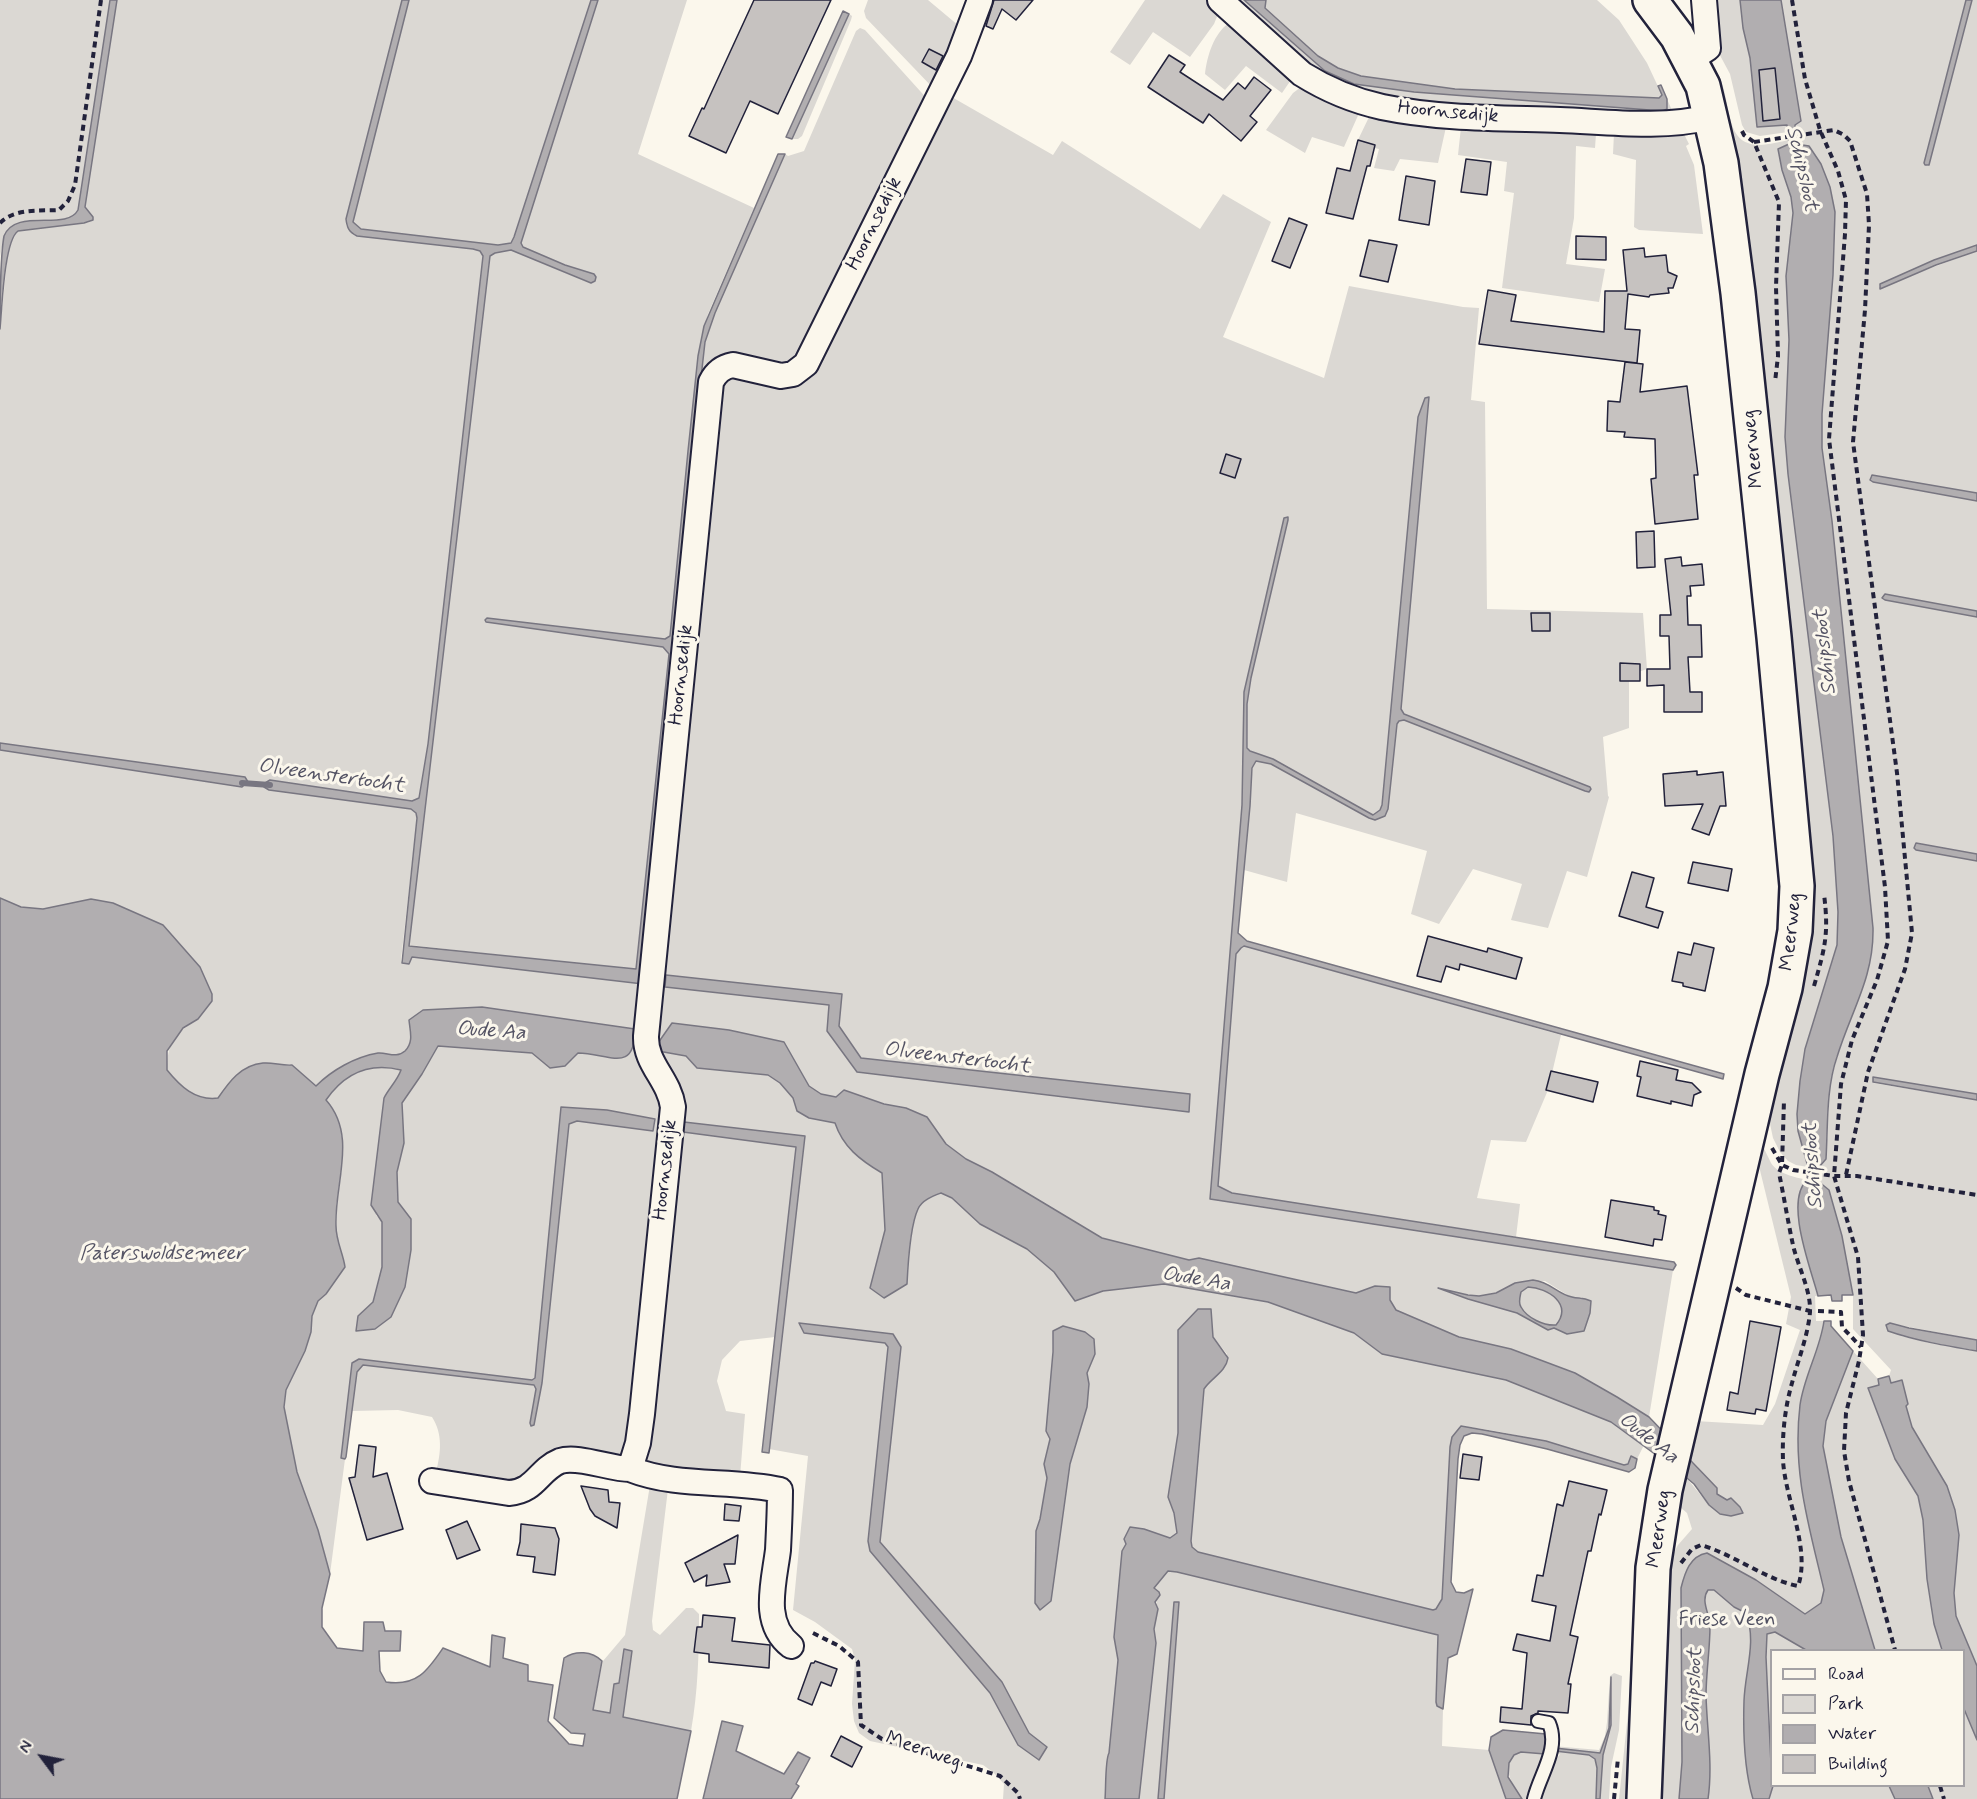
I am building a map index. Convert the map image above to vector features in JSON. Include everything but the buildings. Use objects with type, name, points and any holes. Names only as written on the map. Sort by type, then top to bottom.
[{"type":"main road","name":"Meerweg","points":[[1644,1799],[1653,1568],[1665,1490],[1762,1074],[1785,988],[1795,932],[1797,886],[1738,293],[1721,163],[1703,86],[1677,36],[1650,0]]},
{"type":"street","name":"Hoornsedijk","points":[[630,1469],[638,1443],[642,1414],[673,1107],[666,1083],[647,1051],[646,1036],[711,382],[716,373],[733,365],[781,376],[793,374],[806,364],[959,56],[980,0]]},
{"type":"street","name":"Hoornsedijk","points":[[1220,0],[1302,74],[1314,82],[1356,100],[1382,107],[1464,116],[1602,122],[1686,123],[1710,117]]},
{"type":"street","points":[[1690,60],[1708,48],[1704,0]]},
{"type":"street","points":[[432,1481],[509,1493],[520,1492],[561,1461],[575,1460],[610,1468],[630,1469],[662,1478],[759,1485],[780,1490],[778,1550],[771,1597],[772,1616],[781,1638],[791,1646]]},
{"type":"lane","points":[[1534,1799],[1551,1754],[1553,1732],[1549,1723],[1538,1721]]},
{"type":"path","points":[[0,223],[9,215],[17,213],[59,210],[69,201],[75,184],[101,0]]},
{"type":"path","points":[[1792,0],[1805,79],[1820,130],[1838,171],[1846,200],[1829,439],[1885,887],[1888,941],[1877,981],[1852,1040],[1841,1084],[1834,1176],[1858,1257],[1863,1335],[1846,1413],[1844,1452],[1849,1480],[1895,1649]]},
{"type":"path","points":[[1754,142],[1820,130],[1834,130],[1850,141],[1867,194],[1869,225],[1865,310],[1852,442],[1897,773],[1912,933],[1905,969],[1868,1072],[1845,1175]]},
{"type":"path","points":[[1678,1569],[1692,1549],[1701,1545],[1714,1549],[1783,1583],[1798,1586],[1802,1575],[1799,1544],[1783,1461],[1785,1416],[1810,1311],[1779,1173],[1782,1165],[1803,1172],[1845,1175],[1977,1195]]},
{"type":"path","points":[[1715,1273],[1746,1295],[1810,1311]]},
{"type":"path","points":[[1818,1311],[1841,1312],[1842,1327],[1861,1347]]},
{"type":"path","name":"Meerweg","points":[[813,1634],[839,1646],[858,1662],[861,1725],[882,1739],[1000,1776],[1018,1793],[1020,1799]]},
{"type":"green space","points":[[0,0],[110,0],[78,210],[68,219],[30,220],[13,226],[7,234],[0,260]]},
{"type":"green space","points":[[117,0],[402,0],[346,225],[357,236],[473,249],[480,251],[483,256],[428,744],[419,798],[412,801],[411,809],[416,813],[417,818],[401,960],[402,963],[410,962],[412,957],[643,984],[635,1029],[482,1007],[424,1010],[409,1020],[410,1040],[408,1047],[401,1054],[369,1057],[350,1062],[332,1072],[316,1086],[273,1065],[252,1066],[230,1082],[218,1098],[202,1097],[183,1087],[167,1070],[167,1061],[174,1040],[183,1029],[198,1019],[91,899],[43,909],[21,907],[0,898],[0,750],[242,787],[246,785],[245,777],[0,743],[0,329],[8,252],[11,240],[18,231],[90,222],[93,217],[85,207]]},
{"type":"green space","points":[[409,0],[591,0],[511,243],[498,245],[361,229],[353,222]]},
{"type":"green space","points":[[598,0],[687,0],[638,154],[754,208],[708,314],[701,338],[670,636],[665,639],[487,618],[485,620],[663,647],[669,654],[636,970],[409,945],[490,256],[511,250],[590,283],[595,281],[594,274],[522,247],[521,243]]},
{"type":"green space","points":[[868,0],[928,0],[965,31],[935,90],[866,18],[864,11]]},
{"type":"green space","points":[[1145,0],[1212,0],[1218,14],[1214,24],[1190,57],[1153,32],[1130,65],[1110,52]]},
{"type":"green space","points":[[1228,0],[1244,0],[1325,71],[1414,92],[1663,111],[1667,109],[1667,99],[1674,115],[1465,111],[1336,86]]},
{"type":"green space","points":[[1266,0],[1597,0],[1619,20],[1647,63],[1662,95],[1659,98],[1455,89],[1361,76],[1338,68],[1318,56],[1265,7]]},
{"type":"green space","points":[[1711,0],[1740,0],[1743,28],[1750,58],[1757,127],[1788,125],[1788,132],[1760,136],[1746,132],[1742,125],[1730,74],[1715,46]]},
{"type":"green space","points":[[1781,0],[1966,0],[1924,163],[1928,166],[1972,0],[1977,0],[1977,245],[1907,272],[1880,284],[1879,287],[1977,251],[1977,493],[1872,475],[1870,477],[1873,482],[1977,501],[1977,611],[1885,594],[1882,598],[1977,617],[1977,854],[1917,843],[1917,850],[1977,861],[1977,1094],[1873,1077],[1873,1083],[1977,1100],[1977,1340],[1899,1325],[1901,1336],[1977,1351],[1977,1666],[1956,1616],[1954,1593],[1959,1535],[1947,1486],[1912,1427],[1902,1381],[1891,1384],[1889,1376],[1891,1370],[1853,1329],[1853,1295],[1842,1236],[1829,1190],[1818,1181],[1820,1166],[1826,1159],[1830,1084],[1873,928],[1832,521],[1822,448],[1822,414],[1833,275],[1796,144]]},
{"type":"green space","points":[[849,14],[852,16],[851,20],[802,136],[792,139]]},
{"type":"green space","points":[[1229,23],[1293,77],[1282,93],[1246,66],[1225,90],[1205,74],[1212,46],[1219,33]]},
{"type":"green space","points":[[860,28],[865,30],[930,102],[795,367],[701,373],[705,342],[715,313],[785,154],[788,156],[804,151],[856,31]]},
{"type":"green space","points":[[1705,61],[1720,79],[1730,117],[1739,138],[1758,145],[1789,140],[1789,144],[1778,150],[1793,213],[1786,276],[1789,340],[1788,474],[1833,836],[1838,912],[1837,945],[1805,1049],[1800,1081],[1798,1131],[1808,1167],[1788,1161],[1780,1152],[1773,1138],[1765,1100],[1797,969]]},
{"type":"green space","points":[[1305,84],[1360,111],[1344,147],[1312,137],[1305,153],[1266,130],[1293,93]]},
{"type":"green space","points":[[950,96],[1053,155],[1062,141],[1200,229],[1223,194],[1271,222],[1223,337],[1324,378],[1349,286],[1479,308],[1471,400],[1485,402],[1487,609],[1643,613],[1647,669],[1629,675],[1629,728],[1603,737],[1609,797],[1587,877],[1567,871],[1548,928],[1511,920],[1522,884],[1473,869],[1439,924],[1411,914],[1427,851],[1296,813],[1287,882],[1244,870],[1253,763],[1260,761],[1271,764],[1375,820],[1385,816],[1397,724],[1404,720],[1590,787],[1404,714],[1401,709],[1429,397],[1425,398],[1418,417],[1392,718],[1381,810],[1373,815],[1273,759],[1248,750],[1247,704],[1251,678],[1288,520],[1284,518],[1244,692],[1242,805],[1210,1199],[1673,1270],[1649,1417],[1575,1373],[1511,1349],[1459,1337],[1396,1310],[1390,1300],[1375,1286],[1357,1293],[1199,1258],[1189,1260],[1102,1238],[992,1172],[966,1159],[946,1144],[927,1117],[906,1108],[884,1104],[844,1090],[836,1097],[821,1094],[809,1086],[784,1042],[729,1030],[672,1023],[658,1043],[658,1051],[686,1056],[697,1068],[768,1075],[780,1083],[793,1098],[797,1111],[809,1118],[835,1123],[843,1139],[854,1152],[882,1173],[885,1230],[870,1288],[883,1297],[907,1284],[915,1217],[922,1203],[941,1193],[952,1198],[980,1224],[1027,1249],[1054,1272],[1075,1300],[1103,1291],[1164,1284],[1268,1302],[1354,1333],[1382,1354],[1506,1380],[1611,1422],[1644,1445],[1637,1459],[1631,1456],[1628,1464],[1624,1465],[1523,1436],[1460,1426],[1450,1447],[1442,1599],[1433,1610],[1198,1552],[1192,1547],[1191,1541],[1204,1389],[1227,1364],[1227,1354],[1213,1337],[1211,1309],[1178,1433],[1168,1497],[1174,1513],[1177,1533],[1170,1538],[1162,1536],[1126,1544],[1114,1637],[1118,1660],[1106,1768],[1105,1799],[1003,1799],[1004,1784],[983,1765],[870,1741],[859,1733],[854,1721],[852,1704],[855,1660],[852,1649],[815,1622],[793,1610],[808,1456],[769,1449],[805,1136],[683,1132],[796,1147],[777,1327],[775,1337],[740,1341],[722,1360],[717,1381],[726,1411],[745,1414],[740,1477],[646,1468],[644,1455],[680,1108],[653,1051],[718,373],[785,380]],"holes":[[[666,975],[842,994],[839,1026],[861,1058],[1190,1094],[1189,1111],[857,1072],[827,1031],[829,1005],[665,987]],[[1545,1281],[1572,1298],[1582,1297],[1567,1334],[1554,1328],[1548,1330],[1517,1313],[1445,1291],[1479,1296],[1496,1293],[1515,1283]],[[1063,1326],[1085,1332],[1095,1354],[1087,1373],[1089,1384],[1087,1407],[1070,1464],[1051,1601],[1040,1610],[1036,1531],[1047,1478],[1044,1464],[1050,1439],[1053,1332]],[[885,1343],[901,1347],[880,1542],[1002,1682],[1029,1733],[1047,1747],[1039,1760],[1018,1744],[990,1693],[870,1551],[868,1542],[888,1347]]]},
{"type":"green space","points":[[1370,115],[1446,127],[1438,163],[1400,159],[1394,171],[1374,168],[1379,149],[1356,144]]},
{"type":"green space","points":[[1461,127],[1595,131],[1595,148],[1576,146],[1574,218],[1566,264],[1605,269],[1599,302],[1502,288],[1514,193],[1504,191],[1507,162],[1458,155]]},
{"type":"green space","points":[[1683,132],[1689,144],[1686,146],[1694,165],[1703,234],[1639,230],[1634,227],[1636,160],[1613,154],[1614,133]]},
{"type":"green space","points":[[1245,946],[1561,1035],[1548,1090],[1526,1142],[1491,1140],[1477,1198],[1520,1204],[1516,1237],[1231,1193],[1218,1187],[1236,954]]},
{"type":"green space","points":[[635,1042],[666,1101],[627,1458],[536,1468],[515,1480],[501,1483],[436,1472],[440,1444],[436,1423],[432,1417],[398,1410],[352,1411],[357,1372],[363,1365],[534,1385],[536,1389],[530,1423],[542,1383],[569,1123],[577,1121],[653,1131],[654,1119],[607,1110],[561,1107],[535,1378],[532,1380],[360,1359],[353,1363],[341,1458],[345,1459],[330,1574],[318,1530],[297,1472],[284,1407],[286,1390],[305,1351],[312,1316],[318,1301],[326,1294],[345,1267],[336,1226],[343,1145],[336,1114],[326,1100],[341,1083],[359,1072],[378,1068],[401,1070],[395,1082],[376,1215],[382,1222],[382,1267],[373,1303],[365,1312],[375,1329],[398,1202],[397,1172],[404,1143],[402,1102],[438,1046],[532,1053],[572,1060],[578,1053],[615,1059]]},
{"type":"green space","name":"Friese Veen","points":[[1762,1145],[1774,1167],[1787,1175],[1807,1180],[1801,1190],[1798,1203],[1801,1236],[1818,1296],[1815,1296],[1816,1321],[1824,1321],[1802,1394],[1798,1429],[1803,1499],[1824,1590],[1821,1603],[1813,1610],[1863,1649],[1770,1649],[1770,1787],[1965,1787],[1965,1711],[1977,1740],[1977,1799],[1653,1799],[1661,1576],[1678,1545],[1692,1529],[1687,1513],[1680,1507],[1678,1494],[1682,1474],[1709,1504],[1731,1516],[1727,1500],[1717,1494],[1716,1488],[1688,1456],[1695,1421],[1763,1425],[1775,1404],[1800,1330],[1786,1324],[1791,1297],[1756,1154]]},
{"type":"green space","points":[[1528,1287],[1543,1290],[1556,1298],[1562,1310],[1555,1325],[1536,1320],[1524,1311],[1519,1302],[1521,1292]]},
{"type":"green space","points":[[1853,1351],[1878,1379],[1879,1385],[1868,1389],[1895,1459],[1918,1496],[1923,1520],[1927,1579],[1934,1624],[1942,1649],[1875,1649],[1841,1537],[1823,1446],[1826,1421]]},
{"type":"green space","points":[[650,1485],[668,1489],[652,1621],[653,1630],[660,1635],[686,1608],[693,1608],[699,1614],[698,1672],[691,1731],[623,1717],[632,1652],[624,1649],[619,1683],[614,1684],[610,1714],[593,1710],[603,1661],[625,1635]]},
{"type":"green space","points":[[1168,1571],[1438,1635],[1436,1702],[1443,1709],[1442,1746],[1489,1750],[1506,1799],[1164,1799],[1179,1602],[1174,1602],[1158,1799],[1139,1799],[1156,1643],[1154,1629],[1158,1610],[1154,1588]]},
{"type":"green space","points":[[1614,1673],[1622,1676],[1619,1730],[1611,1767],[1609,1799],[1600,1799],[1603,1755],[1611,1725],[1612,1677],[1609,1728],[1600,1754],[1556,1748],[1555,1751],[1589,1755],[1595,1759],[1596,1799],[1538,1799],[1543,1780],[1560,1754],[1553,1753],[1553,1746],[1599,1750],[1605,1736],[1610,1676]]},
{"type":"green space","points":[[1632,1675],[1636,1678],[1633,1799],[1619,1799]]},
{"type":"green space","points":[[1521,1752],[1545,1754],[1536,1771],[1528,1799],[1522,1799],[1509,1774],[1509,1761]]},
{"type":"water","points":[[110,0],[117,0],[85,207],[93,220],[18,231],[13,237],[7,261],[0,329],[4,236],[10,227],[19,223],[63,219],[72,216],[78,210]]},
{"type":"water","points":[[402,0],[409,0],[353,222],[361,229],[498,245],[511,243],[514,237],[591,0],[598,0],[521,243],[523,247],[565,265],[594,274],[595,281],[591,283],[511,250],[490,256],[409,946],[636,969],[669,654],[663,647],[486,622],[485,620],[487,618],[665,639],[670,636],[698,356],[704,326],[778,154],[785,154],[715,313],[705,342],[643,984],[412,957],[409,964],[402,963],[416,813],[411,809],[269,790],[264,787],[265,783],[270,780],[412,801],[419,798],[428,744],[483,256],[480,251],[473,249],[357,236],[350,231],[347,225],[346,219]]},
{"type":"water","points":[[1244,0],[1266,0],[1265,8],[1318,56],[1338,68],[1361,76],[1455,89],[1659,98],[1662,95],[1658,86],[1661,85],[1667,99],[1667,109],[1663,111],[1414,92],[1354,84],[1325,71]]},
{"type":"water","name":"Schipsloot","points":[[1740,0],[1781,0],[1801,121],[1795,125],[1796,144],[1809,146],[1821,164],[1830,187],[1835,212],[1833,275],[1822,414],[1822,448],[1832,521],[1873,928],[1866,979],[1833,1069],[1828,1107],[1826,1159],[1820,1166],[1818,1181],[1829,1190],[1842,1236],[1853,1295],[1842,1295],[1842,1301],[1832,1301],[1831,1295],[1818,1296],[1801,1236],[1798,1203],[1801,1190],[1807,1180],[1808,1167],[1798,1131],[1800,1081],[1805,1049],[1837,945],[1838,912],[1833,836],[1785,437],[1789,340],[1786,276],[1793,213],[1778,149],[1789,144],[1787,125],[1757,127],[1750,58],[1743,28]]},
{"type":"water","points":[[1966,0],[1972,0],[1929,165],[1925,165],[1924,163]]},
{"type":"water","points":[[843,11],[849,14],[792,139],[786,137]]},
{"type":"water","points":[[1977,245],[1977,251],[1936,265],[1880,289],[1880,284],[1934,260]]},
{"type":"water","points":[[1429,397],[1401,709],[1404,714],[1591,789],[1589,792],[1585,791],[1404,720],[1397,724],[1388,809],[1385,816],[1375,820],[1271,764],[1256,761],[1252,768],[1238,933],[1247,941],[1724,1074],[1723,1079],[1244,946],[1236,954],[1218,1186],[1232,1193],[1674,1262],[1676,1265],[1673,1270],[1210,1199],[1242,805],[1244,692],[1284,518],[1288,517],[1288,520],[1251,678],[1247,704],[1247,748],[1273,759],[1373,815],[1380,810],[1382,805],[1418,417],[1425,398]]},
{"type":"water","points":[[1872,475],[1977,493],[1977,501],[1873,482],[1870,480]]},
{"type":"water","points":[[1885,594],[1977,611],[1977,617],[1885,600],[1882,598]]},
{"type":"water","points":[[0,743],[245,777],[248,782],[242,787],[0,750]]},
{"type":"water","points":[[1916,843],[1977,854],[1977,861],[1916,850],[1914,848]]},
{"type":"water","name":"Paterswoldsemeer","points":[[0,898],[21,907],[43,909],[91,899],[113,903],[163,925],[200,967],[212,994],[212,1001],[198,1019],[183,1028],[167,1051],[167,1070],[183,1087],[202,1097],[218,1098],[236,1075],[255,1064],[292,1065],[316,1086],[352,1061],[378,1053],[395,1055],[402,1053],[408,1048],[410,1040],[409,1020],[423,1010],[482,1007],[635,1029],[634,1043],[625,1057],[609,1058],[578,1053],[565,1066],[550,1068],[532,1053],[438,1046],[402,1103],[404,1143],[397,1172],[398,1202],[411,1219],[411,1250],[405,1287],[391,1317],[375,1329],[356,1331],[358,1316],[373,1302],[382,1267],[382,1222],[371,1205],[384,1098],[401,1070],[378,1068],[358,1072],[333,1091],[326,1100],[336,1114],[343,1145],[336,1226],[345,1267],[326,1294],[318,1301],[312,1316],[311,1332],[305,1351],[286,1390],[284,1407],[297,1472],[318,1530],[330,1574],[322,1608],[322,1627],[337,1648],[363,1651],[364,1622],[383,1622],[385,1631],[401,1631],[400,1651],[379,1651],[380,1671],[386,1682],[397,1683],[414,1679],[427,1670],[443,1648],[490,1667],[492,1635],[505,1638],[503,1658],[528,1665],[528,1681],[553,1685],[548,1721],[569,1744],[583,1746],[585,1734],[571,1733],[554,1718],[564,1658],[584,1653],[594,1655],[602,1661],[593,1710],[610,1713],[614,1684],[619,1683],[624,1649],[632,1651],[623,1717],[691,1731],[677,1799],[0,1799]]},
{"type":"water","points":[[666,975],[842,994],[839,1026],[861,1058],[1190,1094],[1189,1112],[857,1072],[827,1031],[829,1005],[665,987]]},
{"type":"water","name":"Oude Aa","points":[[672,1023],[729,1030],[784,1042],[809,1086],[821,1094],[836,1097],[844,1090],[884,1104],[906,1108],[927,1117],[946,1144],[966,1159],[992,1172],[1102,1238],[1189,1260],[1199,1258],[1356,1293],[1375,1286],[1390,1287],[1390,1300],[1396,1310],[1459,1337],[1511,1349],[1575,1373],[1649,1417],[1717,1488],[1717,1494],[1727,1500],[1731,1498],[1743,1513],[1731,1516],[1720,1514],[1709,1505],[1694,1484],[1611,1422],[1506,1380],[1382,1354],[1354,1333],[1268,1302],[1164,1284],[1103,1291],[1075,1301],[1054,1272],[1027,1249],[980,1224],[952,1198],[941,1193],[922,1203],[915,1216],[907,1284],[884,1298],[870,1288],[885,1230],[882,1173],[853,1152],[838,1132],[835,1123],[809,1118],[797,1111],[793,1098],[780,1083],[768,1075],[697,1068],[686,1056],[658,1051],[658,1043]]},
{"type":"water","points":[[1873,1077],[1977,1094],[1977,1100],[1873,1082]]},
{"type":"water","points":[[561,1107],[607,1110],[655,1119],[653,1131],[577,1121],[569,1124],[542,1383],[534,1425],[531,1426],[530,1423],[536,1389],[534,1385],[363,1365],[357,1372],[346,1457],[341,1458],[352,1363],[359,1359],[532,1380],[535,1378]]},
{"type":"water","points":[[684,1122],[805,1136],[769,1453],[762,1452],[796,1147],[683,1132]]},
{"type":"water","points":[[1539,1281],[1574,1298],[1591,1301],[1584,1331],[1567,1334],[1554,1328],[1548,1330],[1517,1313],[1438,1288],[1479,1296],[1496,1293],[1515,1283]],"holes":[[[1528,1287],[1550,1294],[1560,1304],[1562,1310],[1556,1325],[1536,1320],[1527,1315],[1520,1305],[1521,1292]]]},
{"type":"water","points":[[1198,1309],[1211,1309],[1213,1337],[1228,1358],[1221,1371],[1204,1389],[1191,1541],[1192,1547],[1198,1552],[1433,1610],[1442,1599],[1450,1447],[1452,1437],[1461,1426],[1546,1441],[1624,1465],[1628,1464],[1631,1456],[1637,1459],[1635,1468],[1629,1472],[1482,1434],[1472,1433],[1464,1436],[1458,1459],[1451,1582],[1456,1592],[1464,1593],[1473,1589],[1457,1654],[1448,1658],[1443,1709],[1437,1706],[1436,1702],[1438,1635],[1168,1571],[1154,1588],[1160,1595],[1155,1602],[1158,1609],[1154,1629],[1156,1643],[1139,1799],[1105,1799],[1106,1768],[1118,1660],[1114,1637],[1122,1551],[1126,1544],[1124,1539],[1130,1527],[1170,1538],[1177,1533],[1174,1513],[1168,1497],[1178,1433],[1178,1330]]},
{"type":"water","name":"Schipsloot","points":[[1824,1321],[1831,1321],[1831,1326],[1853,1351],[1826,1421],[1823,1446],[1841,1537],[1875,1649],[1804,1649],[1775,1632],[1767,1634],[1770,1787],[1773,1787],[1769,1799],[1753,1799],[1746,1763],[1744,1726],[1744,1701],[1750,1646],[1749,1624],[1746,1613],[1734,1607],[1714,1590],[1708,1590],[1705,1603],[1710,1621],[1706,1696],[1710,1760],[1708,1799],[1679,1799],[1682,1762],[1681,1588],[1692,1561],[1707,1553],[1756,1580],[1805,1614],[1821,1603],[1824,1590],[1803,1499],[1798,1453],[1802,1394]]},
{"type":"water","points":[[799,1323],[893,1334],[901,1347],[880,1542],[1002,1682],[1029,1733],[1047,1747],[1039,1760],[1018,1745],[990,1693],[870,1551],[868,1541],[888,1347],[885,1343],[804,1333]]},
{"type":"water","points":[[1890,1323],[1977,1340],[1977,1351],[1899,1335],[1888,1331],[1886,1325]]},
{"type":"water","points":[[1063,1326],[1085,1332],[1094,1339],[1095,1354],[1087,1373],[1089,1384],[1087,1407],[1070,1464],[1051,1601],[1040,1610],[1035,1603],[1036,1531],[1047,1478],[1044,1464],[1050,1439],[1046,1431],[1053,1331]]},
{"type":"water","points":[[1889,1376],[1891,1383],[1902,1380],[1912,1427],[1947,1486],[1955,1510],[1959,1535],[1954,1593],[1956,1616],[1977,1666],[1977,1740],[1965,1711],[1965,1649],[1942,1649],[1934,1624],[1927,1579],[1923,1520],[1918,1496],[1895,1459],[1868,1388],[1879,1385],[1878,1379]]},
{"type":"water","points":[[1174,1602],[1179,1602],[1164,1799],[1158,1799]]},
{"type":"water","points":[[1611,1677],[1611,1725],[1603,1755],[1600,1799],[1596,1799],[1595,1759],[1589,1755],[1555,1751],[1555,1748],[1600,1753],[1609,1728]]},
{"type":"water","points":[[722,1721],[743,1726],[736,1751],[784,1774],[798,1752],[810,1758],[791,1799],[703,1799]]},
{"type":"water","points":[[1503,1730],[1546,1734],[1545,1754],[1521,1752],[1514,1755],[1509,1763],[1508,1777],[1522,1799],[1506,1799],[1489,1750],[1491,1737]]},
{"type":"water","points":[[1889,1787],[1928,1787],[1933,1799],[1895,1799]]},
{"type":"waterway","name":"Olveenstertocht","points":[[242,783],[270,785]]}]
